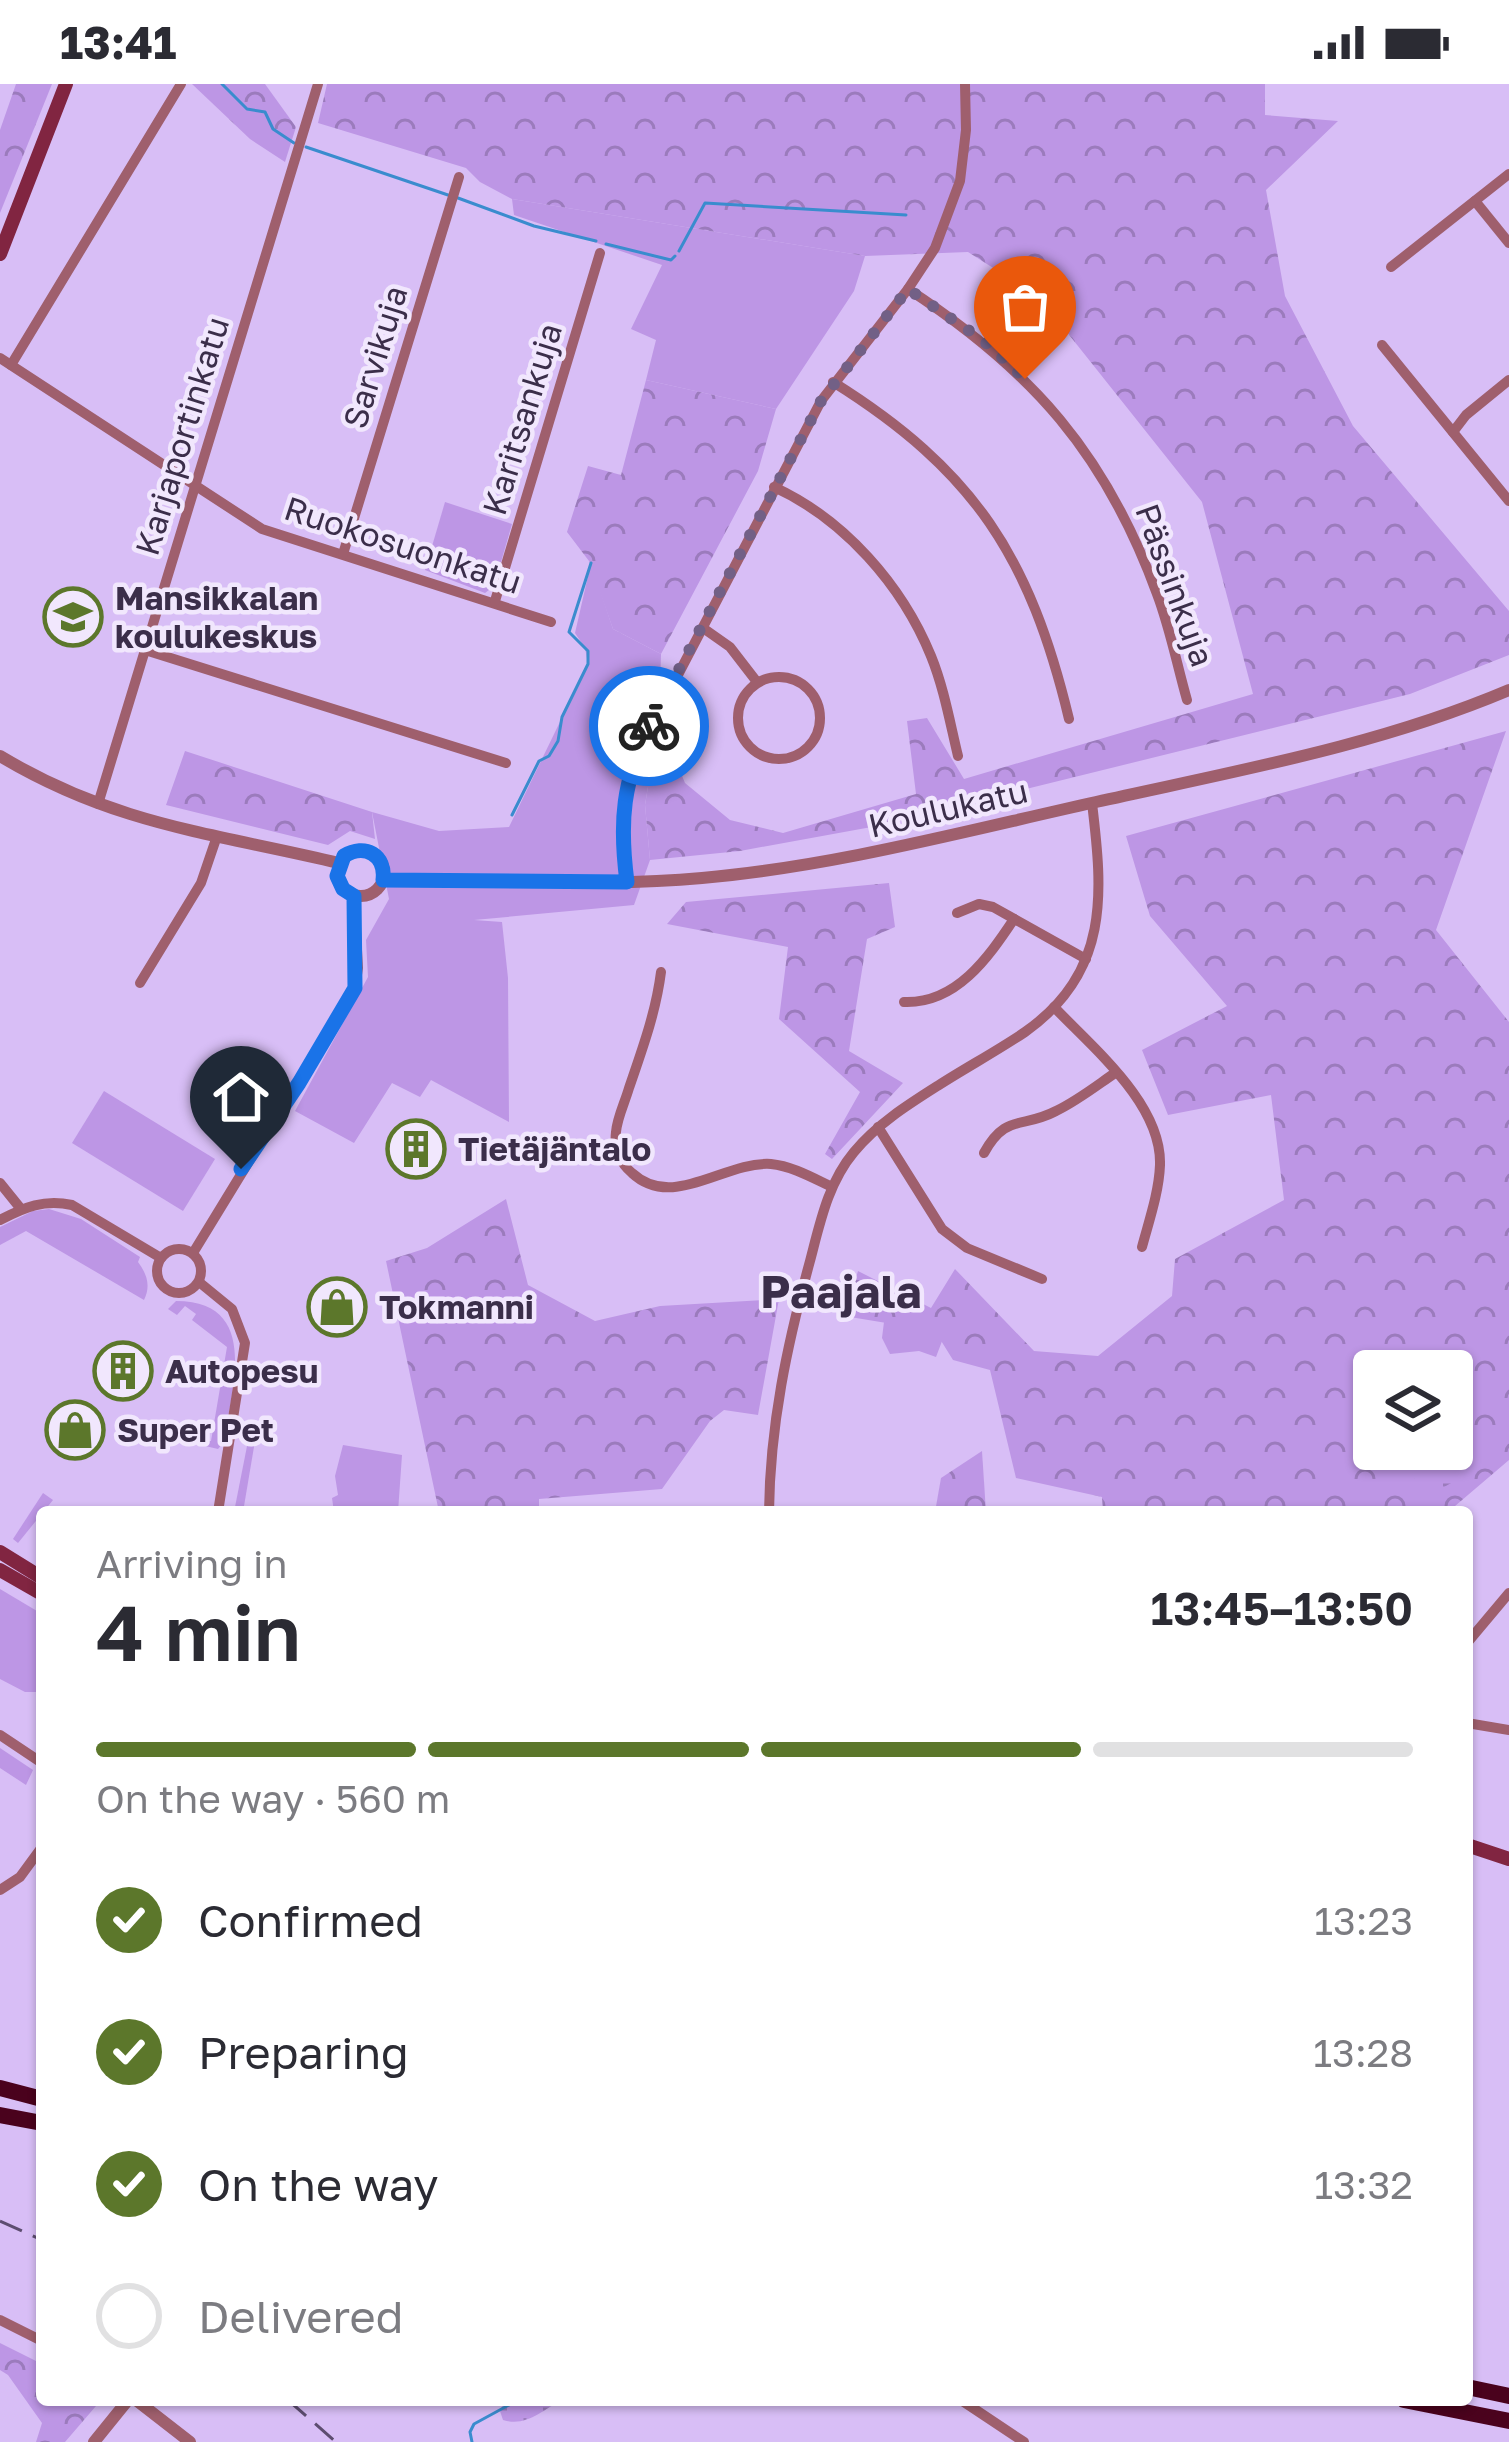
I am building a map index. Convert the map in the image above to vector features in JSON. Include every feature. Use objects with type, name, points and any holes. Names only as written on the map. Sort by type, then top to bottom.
[{"type":"highway","points":[[0,2090],[36,2098]]},
{"type":"highway","points":[[0,2115],[36,2122]]},
{"type":"highway","points":[[1473,2388],[1509,2396]]},
{"type":"highway","points":[[1434,2406],[1509,2421]]},
{"type":"main road","points":[[0,254],[66,84]]},
{"type":"main road","points":[[0,273],[34,166]]},
{"type":"main road","points":[[0,1552],[36,1574]]},
{"type":"main road","points":[[0,1570],[36,1591]]},
{"type":"main road","points":[[1473,1847],[1509,1859]]},
{"type":"street","points":[[6,361],[181,84]]},
{"type":"street","name":"Karjaportinkatu","points":[[98,804],[318,84]]},
{"type":"street","points":[[627,882],[623,845],[626,783],[656,712],[833,382],[935,248],[960,182],[966,130],[964,84]]},
{"type":"street","points":[[1390,267],[1509,174]]},
{"type":"street","name":"Sarvikuja","points":[[343,554],[459,177]]},
{"type":"street","points":[[1475,201],[1509,243]]},
{"type":"street","name":"Karitsankuja","points":[[495,601],[600,253]]},
{"type":"street","name":"Pässinkuja","points":[[908,289],[1004,358],[1046,401],[1112,489],[1158,596],[1187,700]]},
{"type":"street","points":[[1382,345],[1509,501]]},
{"type":"street","name":"Ruokosuonkatu","points":[[6,361],[262,529],[551,622]]},
{"type":"street","points":[[1454,432],[1466,415],[1509,380]]},
{"type":"street","points":[[833,382],[922,444],[994,524],[1026,582],[1052,649],[1069,718]]},
{"type":"street","points":[[775,487],[830,520],[887,581],[929,652],[958,756]]},
{"type":"street","points":[[703,628],[730,647],[757,682]]},
{"type":"street","points":[[145,650],[506,764]]},
{"type":"street","points":[[786,677],[813,694],[819,706],[818,734],[800,754],[773,759],[760,755],[741,734],[740,707],[757,682],[786,677]]},
{"type":"street","name":"Koulukatu","points":[[383,880],[627,882],[742,874],[878,852],[1318,753],[1466,708],[1509,690]]},
{"type":"street","points":[[0,756],[34,777],[138,820],[339,863]]},
{"type":"street","points":[[769,1506],[776,1404],[832,1186],[852,1154],[900,1109],[1027,1031],[1054,1007],[1093,940],[1101,881],[1092,803]]},
{"type":"street","points":[[140,983],[201,883],[216,839]]},
{"type":"street","points":[[365,850],[383,864],[383,880],[369,895],[354,896],[339,883],[339,863],[350,852],[365,850]]},
{"type":"street","points":[[193,1253],[355,988],[354,896]]},
{"type":"street","points":[[957,914],[980,904],[993,907],[1086,959]]},
{"type":"street","points":[[904,1002],[936,1000],[965,980],[1014,919]]},
{"type":"street","points":[[661,972],[658,1001],[615,1131],[622,1164],[654,1188],[671,1189],[732,1169],[769,1164],[832,1186]]},
{"type":"street","points":[[1054,1007],[1143,1107],[1159,1147],[1160,1168],[1142,1247]]},
{"type":"street","points":[[984,1153],[994,1134],[1012,1121],[1056,1112],[1114,1072]]},
{"type":"street","points":[[878,1127],[942,1229],[968,1248],[1042,1279]]},
{"type":"street","points":[[0,1183],[21,1210]]},
{"type":"street","points":[[0,1220],[43,1202],[72,1205],[161,1258]]},
{"type":"street","points":[[175,1249],[193,1253],[201,1266],[199,1282],[185,1292],[168,1290],[158,1276],[161,1258],[175,1249]]},
{"type":"street","points":[[199,1282],[232,1309],[245,1343],[219,1506]]},
{"type":"street","points":[[1473,1637],[1504,1606],[1509,1593]]},
{"type":"street","points":[[1473,1724],[1509,1730]]},
{"type":"street","points":[[0,1735],[36,1759]]},
{"type":"street","points":[[0,1890],[20,1877],[36,1855]]},
{"type":"street","points":[[0,2320],[36,2338]]},
{"type":"street","points":[[94,2442],[127,2406]]},
{"type":"street","points":[[140,2406],[190,2442]]},
{"type":"street","points":[[970,2406],[1024,2442]]},
{"type":"green space","points":[[16,84],[52,84],[0,213],[0,130]]},
{"type":"green space","points":[[192,84],[265,84],[296,127],[285,162],[250,139]]},
{"type":"green space","points":[[327,84],[1265,84],[1265,115],[1338,121],[1266,190],[1285,296],[1353,426],[1509,611],[1509,655],[1410,694],[877,826],[740,851],[650,860],[645,805],[659,720],[685,783],[730,820],[783,833],[916,794],[907,721],[927,718],[964,779],[1253,694],[1202,502],[1039,297],[968,252],[865,256],[512,199],[480,182],[466,168],[318,123]]},
{"type":"green space","points":[[512,199],[865,256],[854,291],[776,409],[646,380],[656,340],[631,329],[662,265],[514,215]]},
{"type":"green space","points":[[646,380],[776,409],[758,471],[661,654],[613,629],[589,561],[567,532],[588,466],[621,475]]},
{"type":"green space","points":[[445,502],[512,524],[494,586],[485,593],[425,570]]},
{"type":"green space","points":[[591,563],[613,629],[661,654],[659,720],[645,805],[650,860],[634,905],[474,920],[502,922],[508,978],[509,1122],[431,1080],[420,1097],[392,1083],[354,1143],[295,1111],[368,977],[366,940],[389,899],[372,812],[439,831],[509,827],[588,664],[575,633]]},
{"type":"green space","points":[[1506,731],[1436,930],[1509,1022],[1509,1460],[1455,1506],[1103,1506],[1102,1497],[1016,1478],[990,1370],[953,1360],[935,1331],[844,1316],[858,1271],[931,1308],[955,1269],[1034,1351],[1098,1356],[1172,1296],[1175,1259],[1284,1200],[1271,1095],[1168,1115],[1142,1050],[1227,1006],[1150,916],[1126,836]]},
{"type":"green space","points":[[185,751],[372,812],[375,839],[350,831],[328,845],[166,805]]},
{"type":"green space","points":[[889,883],[895,927],[867,939],[849,1051],[903,1083],[832,1159],[825,1154],[860,1092],[779,1019],[788,947],[667,924],[686,902]]},
{"type":"green space","points":[[104,1091],[215,1159],[183,1211],[72,1143]]},
{"type":"green space","points":[[506,1199],[528,1285],[595,1321],[660,1306],[779,1299],[758,1415],[724,1410],[710,1421],[662,1489],[539,1499],[539,1506],[438,1506],[386,1261],[427,1248]]},
{"type":"green space","points":[[49,1209],[81,1219],[140,1257],[148,1285],[144,1300],[26,1231],[0,1245],[0,1227],[33,1211]]},
{"type":"green space","points":[[176,1301],[203,1305],[220,1316],[231,1332],[234,1375],[223,1443],[218,1449],[201,1445],[211,1441],[227,1347],[192,1320],[196,1314],[185,1306],[177,1315],[168,1309]]},
{"type":"green space","points":[[884,1322],[947,1328],[936,1357],[919,1351],[890,1354],[882,1338]]},
{"type":"green space","points":[[250,1431],[256,1435],[244,1506],[235,1506]]},
{"type":"green space","points":[[343,1445],[402,1455],[398,1506],[333,1506],[332,1498],[338,1495],[335,1476]]},
{"type":"green space","points":[[982,1451],[986,1506],[936,1506],[941,1478]]},
{"type":"green space","points":[[1407,1470],[1453,1470],[1453,1482],[1444,1487],[1416,1481]]},
{"type":"green space","points":[[43,1493],[53,1500],[48,1506],[36,1506],[36,1521],[18,1543],[13,1539]]},
{"type":"green space","points":[[0,1589],[36,1610],[36,1692],[25,1692],[0,1679]]},
{"type":"green space","points":[[0,1748],[33,1770],[26,1785],[0,1768]]},
{"type":"green space","points":[[0,2343],[36,2361],[36,2406],[96,2406],[65,2442],[36,2442],[42,2423],[0,2370]]},
{"type":"green space","points":[[502,2406],[551,2406],[534,2417],[511,2422],[503,2420]]},
{"type":"waterway","points":[[222,84],[247,109],[265,112],[273,129],[294,143]]},
{"type":"waterway","points":[[306,147],[448,195]]},
{"type":"waterway","points":[[458,198],[534,226],[596,241]]},
{"type":"waterway","points":[[679,251],[705,203],[906,215]]},
{"type":"waterway","points":[[606,244],[671,260],[675,256]]},
{"type":"waterway","points":[[512,815],[539,761],[549,756],[558,741],[562,717],[588,664],[588,651],[569,632],[591,563]]},
{"type":"waterway","points":[[472,2442],[474,2424],[507,2406]]},
{"type":"railway","points":[[0,2221],[36,2237]]},
{"type":"railway","points":[[295,2406],[336,2442]]},
{"type":"way so far","points":[[649,726],[821,401],[908,289],[984,341],[1025,379]]},
{"type":"place","name":"Mansikkalan koulukeskus","points":[[73,617]]},
{"type":"place","name":"Tietäjäntalo","points":[[416,1149]]},
{"type":"place","name":"Tokmanni","points":[[337,1307]]},
{"type":"place","name":"Autopesu","points":[[123,1371]]},
{"type":"place","name":"Super Pet","points":[[75,1430]]},
{"type":"district","name":"Paajala","points":[[841,1292]]},
{"type":"route","points":[[241,1169],[355,988],[354,896],[343,889],[337,876],[344,856],[357,850],[373,853],[383,864],[383,880],[627,882],[623,845],[626,783],[649,726]]}]
